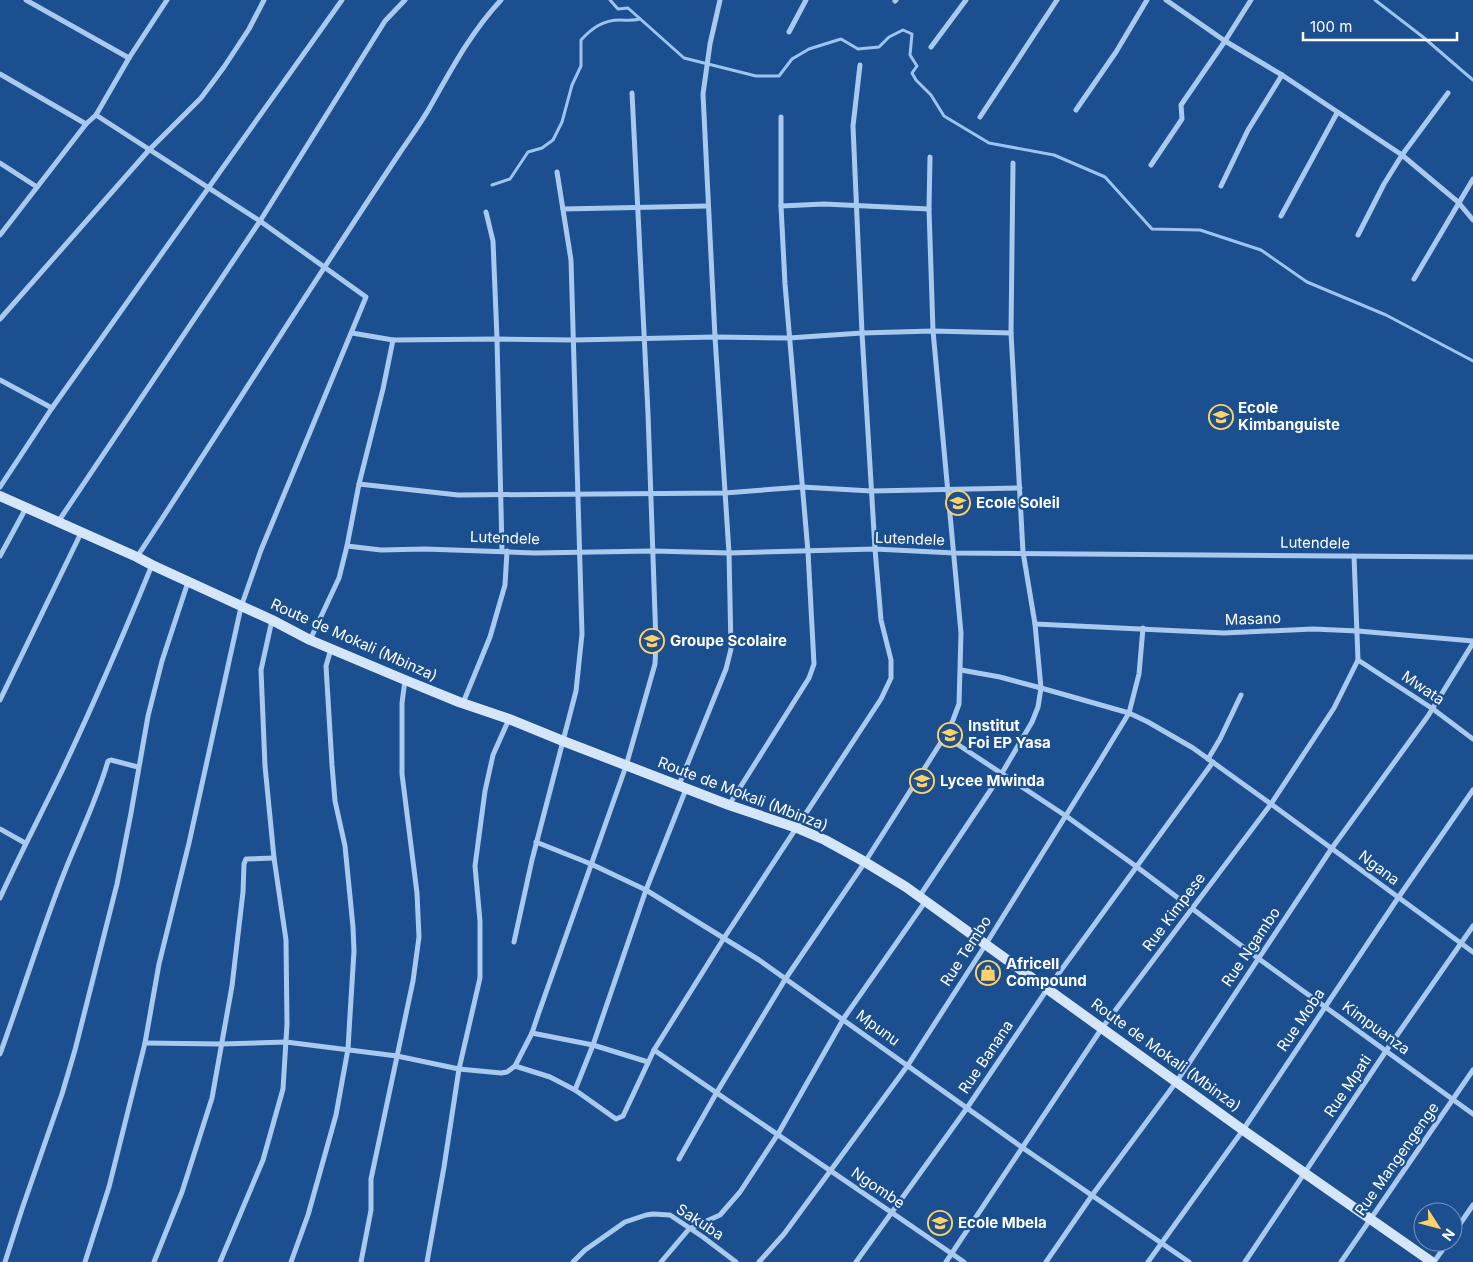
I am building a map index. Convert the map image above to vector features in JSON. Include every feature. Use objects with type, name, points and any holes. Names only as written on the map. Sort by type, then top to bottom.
[{"type":"street","points":[[26,0],[129,58]]},
{"type":"street","points":[[0,235],[86,124],[96,115],[166,0]]},
{"type":"street","points":[[0,319],[149,150],[201,98],[249,29],[264,0]]},
{"type":"street","points":[[0,487],[52,408],[207,187],[342,0]]},
{"type":"street","points":[[58,522],[260,221],[385,21],[405,0]]},
{"type":"street","points":[[137,557],[236,406],[324,266],[429,109],[456,60],[487,15],[500,0]]},
{"type":"street","points":[[576,1090],[682,787],[726,669],[731,650],[729,553],[715,337],[703,94],[710,44],[720,0]]},
{"type":"street","points":[[789,32],[806,0]]},
{"type":"street","points":[[931,47],[966,0]]},
{"type":"street","points":[[980,117],[1057,0]]},
{"type":"street","points":[[1076,110],[1116,52],[1147,0]]},
{"type":"street","points":[[1166,0],[1402,155],[1458,202],[1473,220]]},
{"type":"street","points":[[1151,165],[1182,119],[1181,105],[1226,41],[1251,0]]},
{"type":"street","points":[[515,1066],[550,1077],[576,1090],[616,1119],[622,1116],[654,1050],[724,938],[881,699],[891,678],[890,660],[881,620],[875,549],[862,333],[853,126],[860,65]]},
{"type":"street","points":[[0,74],[86,124]]},
{"type":"street","points":[[1221,186],[1248,130],[1282,75]]},
{"type":"street","points":[[145,1043],[221,1044],[286,1042],[397,1056],[459,1069],[501,1073],[507,1072],[515,1066],[532,1033],[626,766],[655,664],[651,493],[632,93]]},
{"type":"street","points":[[1358,235],[1384,184],[1402,155],[1448,93]]},
{"type":"street","points":[[1281,216],[1337,113]]},
{"type":"street","points":[[85,1262],[109,1187],[145,1043],[159,964],[200,795],[241,607],[261,550],[366,300],[366,296],[260,221],[96,115]]},
{"type":"street","points":[[729,805],[809,678],[814,664],[808,552],[789,338],[780,206],[780,117]]},
{"type":"street","points":[[679,1159],[786,978],[865,862],[954,720],[958,704],[961,670],[961,633],[933,332],[929,209],[930,157]]},
{"type":"street","points":[[0,163],[37,187]]},
{"type":"street","points":[[661,1262],[689,1229],[720,1215],[740,1192],[778,1134],[844,1018],[1002,773],[1032,722],[1038,707],[1041,688],[1023,552],[1012,333],[1013,163]]},
{"type":"street","points":[[514,942],[536,842],[576,691],[582,634],[571,260],[557,172]]},
{"type":"street","points":[[1414,279],[1473,179]]},
{"type":"street","points":[[780,206],[824,204],[929,209]]},
{"type":"street","points":[[563,209],[637,209],[708,206]]},
{"type":"street","points":[[463,703],[490,638],[505,585],[498,339],[493,242],[486,212]]},
{"type":"street","points":[[352,333],[393,340],[643,340],[715,337],[789,338],[862,333],[1012,333]]},
{"type":"street","points":[[310,640],[338,578],[347,546],[359,484],[383,389],[393,340]]},
{"type":"street","points":[[0,380],[52,408]]},
{"type":"street","points":[[359,484],[458,495],[724,492],[802,487],[871,491],[1020,488]]},
{"type":"street","name":"Route de Mokali (Mbinza)","points":[[0,496],[137,557],[152,566],[272,620],[310,640],[405,680],[509,719],[563,742],[825,840],[865,862],[922,899],[1243,1130],[1433,1262]]},
{"type":"street","points":[[0,556],[26,508]]},
{"type":"street","points":[[0,700],[81,533]]},
{"type":"street","name":"Lutendele","points":[[347,546],[381,550],[425,548],[505,550],[535,553],[579,551],[729,553],[875,549],[954,553],[1023,552],[1473,557]]},
{"type":"street","name":"Rue Kimpese","points":[[946,1262],[1102,1028],[1272,804],[1334,708],[1358,660],[1354,556]]},
{"type":"street","points":[[0,898],[60,774],[152,566]]},
{"type":"street","points":[[5,1262],[75,1050],[116,884],[148,716],[162,661],[188,582]]},
{"type":"street","points":[[220,1262],[263,1160],[283,1089],[286,1042],[286,940],[274,858],[265,766],[261,670],[272,620]]},
{"type":"street","name":"Masano","points":[[1034,624],[1224,633],[1313,629],[1358,631],[1473,642]]},
{"type":"street","name":"Rue Tembo","points":[[759,1262],[784,1234],[908,1065],[986,944],[1129,713],[1139,674],[1143,628]]},
{"type":"street","name":"Rue Ngambo","points":[[1046,1262],[1176,1081],[1332,848],[1433,709],[1473,642]]},
{"type":"street","points":[[291,1262],[308,1215],[336,1115],[348,1049],[354,951],[353,927],[345,846],[335,801],[332,765],[326,666],[331,649]]},
{"type":"street","name":"Mwata","points":[[1358,660],[1433,709],[1473,739]]},
{"type":"street","name":"Ngana","points":[[961,670],[1000,677],[1129,713],[1193,748],[1473,952]]},
{"type":"street","points":[[361,1262],[371,1210],[371,1179],[413,981],[419,937],[416,893],[402,774],[402,703],[405,680]]},
{"type":"street","name":"Rue Banana","points":[[856,1262],[967,1108],[1048,988],[1137,867],[1210,760],[1241,695]]},
{"type":"street","points":[[427,1262],[459,1069],[480,978],[480,921],[475,866],[485,791],[493,755],[509,719]]},
{"type":"street","name":"Kimpuanza","points":[[945,736],[1066,816],[1473,1114]]},
{"type":"street","points":[[0,1054],[41,934],[72,853],[92,810],[108,761],[111,760],[138,767]]},
{"type":"street","name":"Rue Moba","points":[[1148,1262],[1243,1130],[1398,898],[1473,790]]},
{"type":"street","points":[[0,829],[25,843]]},
{"type":"street","name":"Mpunu","points":[[536,842],[591,864],[646,890],[760,960],[844,1018],[1023,1148],[1093,1194],[1189,1262]]},
{"type":"street","points":[[154,1262],[182,1192],[212,1098],[233,977],[243,892],[244,864],[246,859],[274,858]]},
{"type":"street","name":"Rue Mpati","points":[[1245,1262],[1386,1051],[1473,926]]},
{"type":"street","points":[[532,1033],[593,1045],[648,1062]]},
{"type":"street","name":"Ngombe","points":[[654,1050],[964,1262]]},
{"type":"street","name":"Rue Mangengenge","points":[[1341,1262],[1473,1070]]},
{"type":"street","points":[[1463,1220],[1473,1205]]},
{"type":"street","name":"Sakuba","points":[[573,1262],[585,1250],[625,1222],[646,1215],[667,1214],[703,1237],[736,1262]]},
{"type":"waterway","points":[[610,0],[618,9],[628,8],[684,58],[756,76],[779,76],[792,59],[809,49],[841,39],[858,49],[879,47],[889,37],[903,30],[912,34],[910,55],[917,66],[912,73],[916,80],[931,95],[944,116],[989,143],[1054,155],[1105,177],[1152,229],[1200,230],[1261,250],[1307,282],[1386,315],[1473,361]]},
{"type":"waterway","points":[[1375,0],[1423,37],[1473,80]]},
{"type":"waterway","points":[[492,185],[510,179],[528,152],[542,148],[553,140],[562,122],[572,85],[581,66],[581,40],[594,28],[603,23],[614,20],[640,19]]},
{"type":"place","name":"Ecole Kimbanguiste","points":[[1221,417]]},
{"type":"place","name":"Ecole Soleil","points":[[958,503]]},
{"type":"place","name":"Groupe Scolaire","points":[[652,641]]},
{"type":"place","name":"Institut Foi EP Yasa","points":[[950,735]]},
{"type":"place","name":"Lycee Mwinda","points":[[922,781]]},
{"type":"place","name":"Africell Compound","points":[[988,973]]},
{"type":"place","name":"Ecole Mbela","points":[[940,1223]]}]
